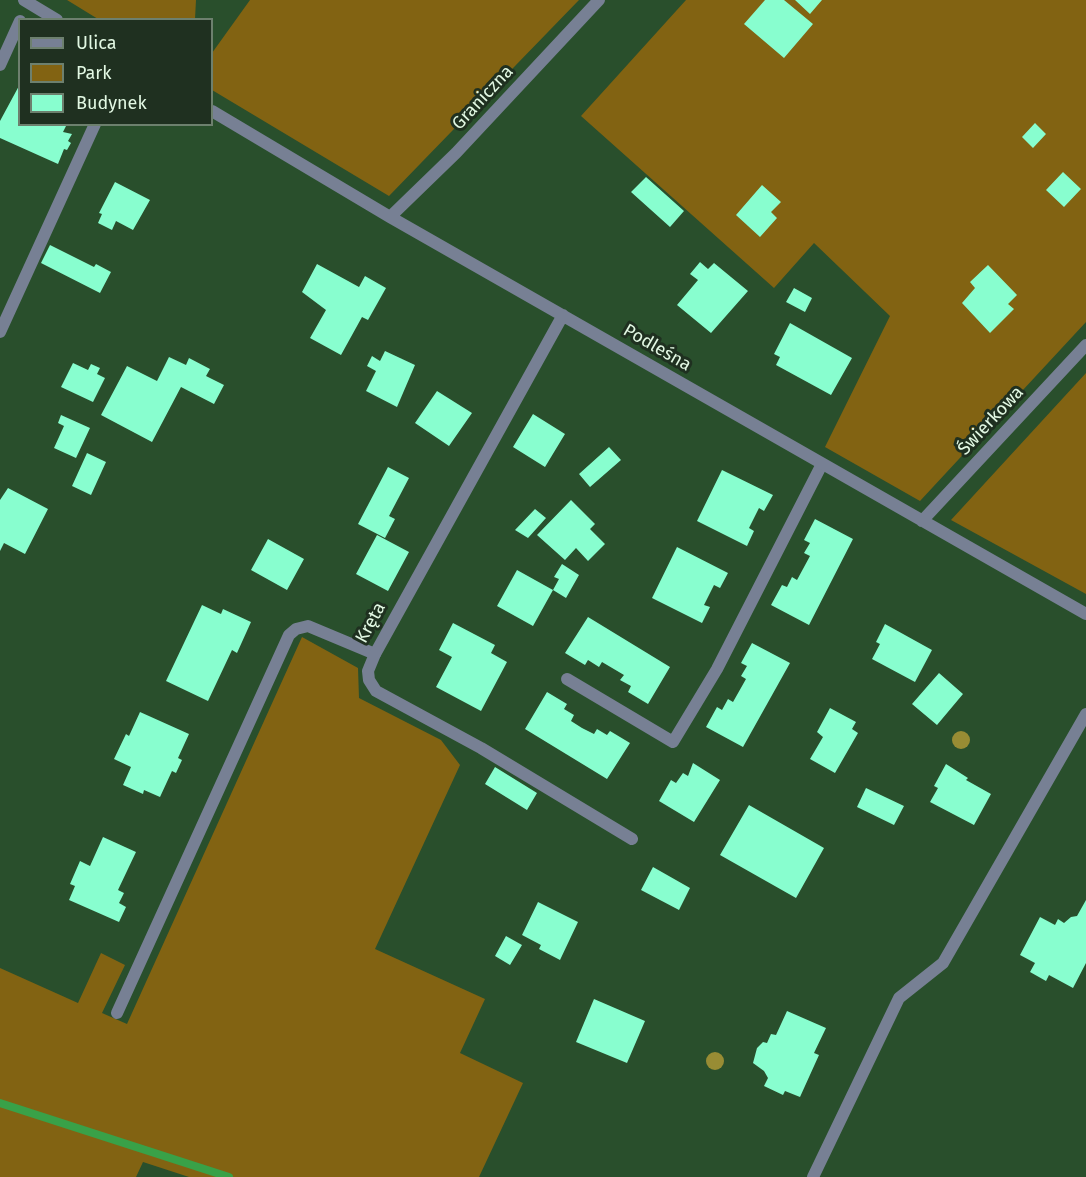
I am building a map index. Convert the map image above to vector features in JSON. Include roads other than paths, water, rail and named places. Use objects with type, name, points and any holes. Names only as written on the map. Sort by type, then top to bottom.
[{"type":"street","name":"Graniczna","points":[[390,217],[456,153],[599,0]]},
{"type":"street","points":[[21,18],[26,1],[54,18]]},
{"type":"street","points":[[0,65],[18,24]]},
{"type":"street","name":"Podleśna","points":[[213,112],[390,217],[1086,614]]},
{"type":"street","points":[[0,332],[94,126]]},
{"type":"street","name":"Kręta","points":[[563,315],[375,654],[368,671],[369,680],[376,691],[481,748],[632,839]]},
{"type":"street","name":"Świerkowa","points":[[922,521],[1086,345]]},
{"type":"street","points":[[567,679],[673,742],[717,669],[822,464]]},
{"type":"street","points":[[117,1013],[289,635],[296,629],[308,626],[375,654]]},
{"type":"street","points":[[813,1177],[899,998],[943,963],[1086,714]]},
{"type":"waterway","points":[[0,1103],[229,1177]]}]
